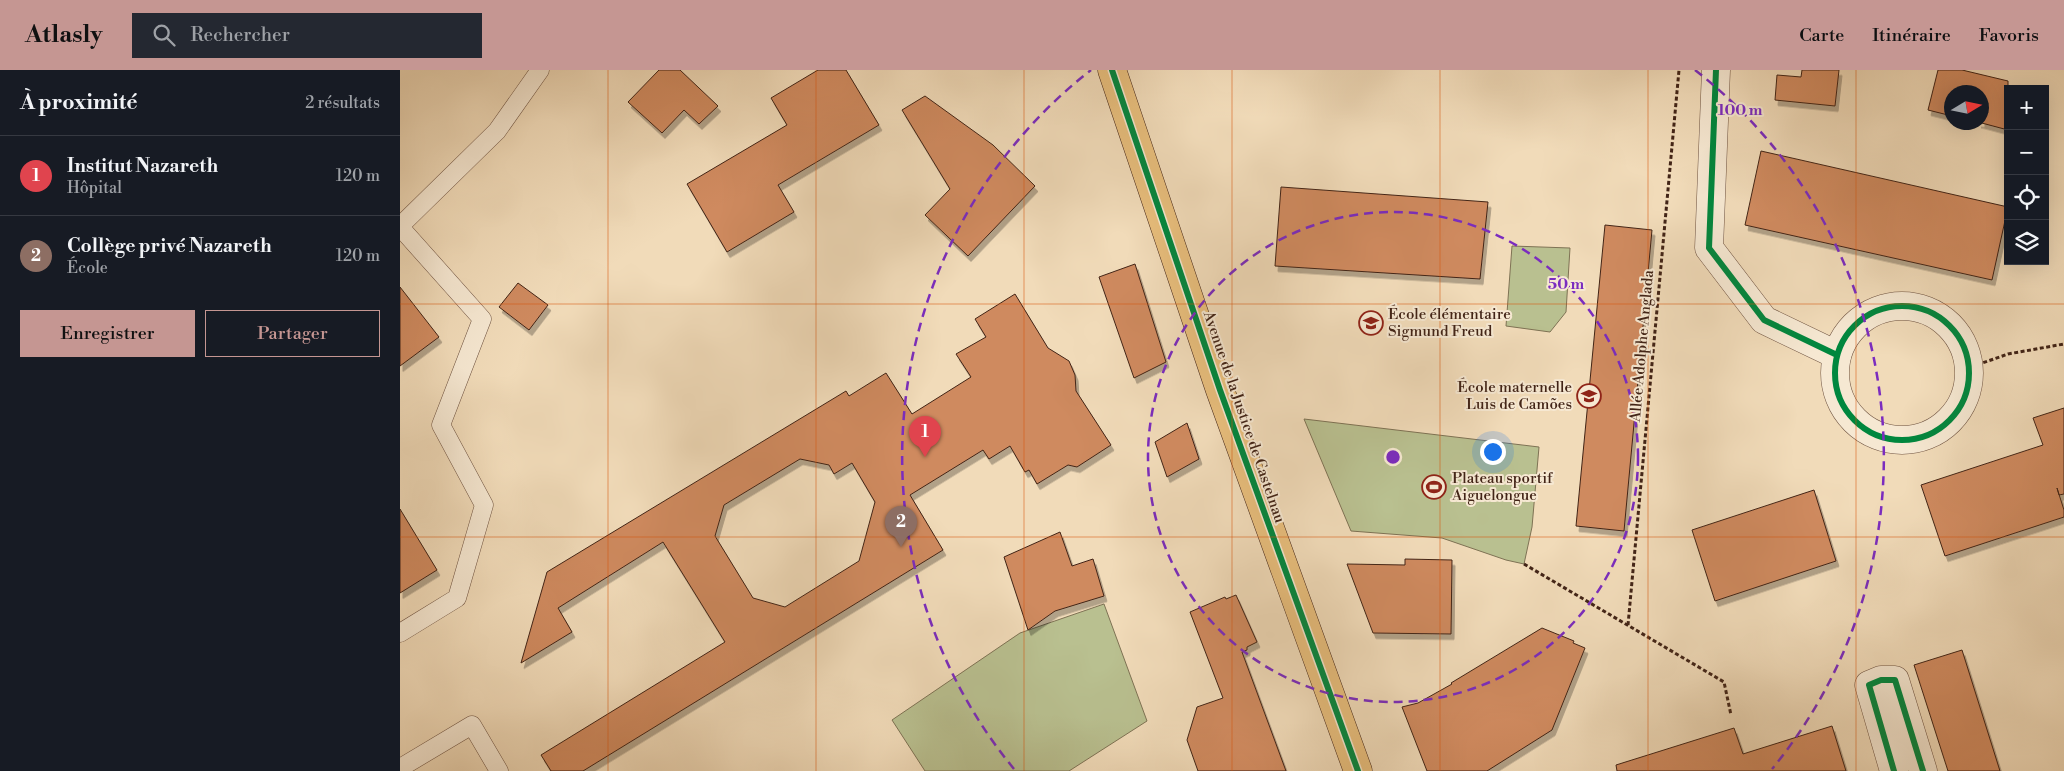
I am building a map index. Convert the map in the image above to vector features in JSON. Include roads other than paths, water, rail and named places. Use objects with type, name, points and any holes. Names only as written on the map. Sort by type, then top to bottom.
[{"type":"main road","name":"Avenue de la Justice de Castelnau","points":[[1112,70],[1220,390],[1358,771]]},
{"type":"street","points":[[1716,70],[1709,248],[1764,320],[1837,355]]},
{"type":"street","points":[[1895,305],[1922,307],[1946,320],[1963,341],[1971,367],[1965,400],[1944,427],[1913,441],[1880,438],[1851,418],[1847,411],[1836,389],[1837,355],[1848,330],[1869,313],[1895,305]]},
{"type":"street","points":[[1894,771],[1869,685],[1881,680],[1895,680],[1923,771]]},
{"type":"lane","points":[[400,633],[457,598],[484,505],[441,426],[482,319],[400,226],[497,131],[540,70]]},
{"type":"lane","points":[[400,768],[472,725],[499,771]]},
{"type":"place","name":"École élémentaire Sigmund Freud","points":[[1371,323]]},
{"type":"place","name":"École maternelle Luis de Camões","points":[[1589,396]]},
{"type":"place","name":"Institut Nazareth","points":[[925,457]]},
{"type":"place","name":"Plateau sportif Aiguelongue","points":[[1434,487]]},
{"type":"place","name":"Collège privé Nazareth","points":[[901,547]]}]
